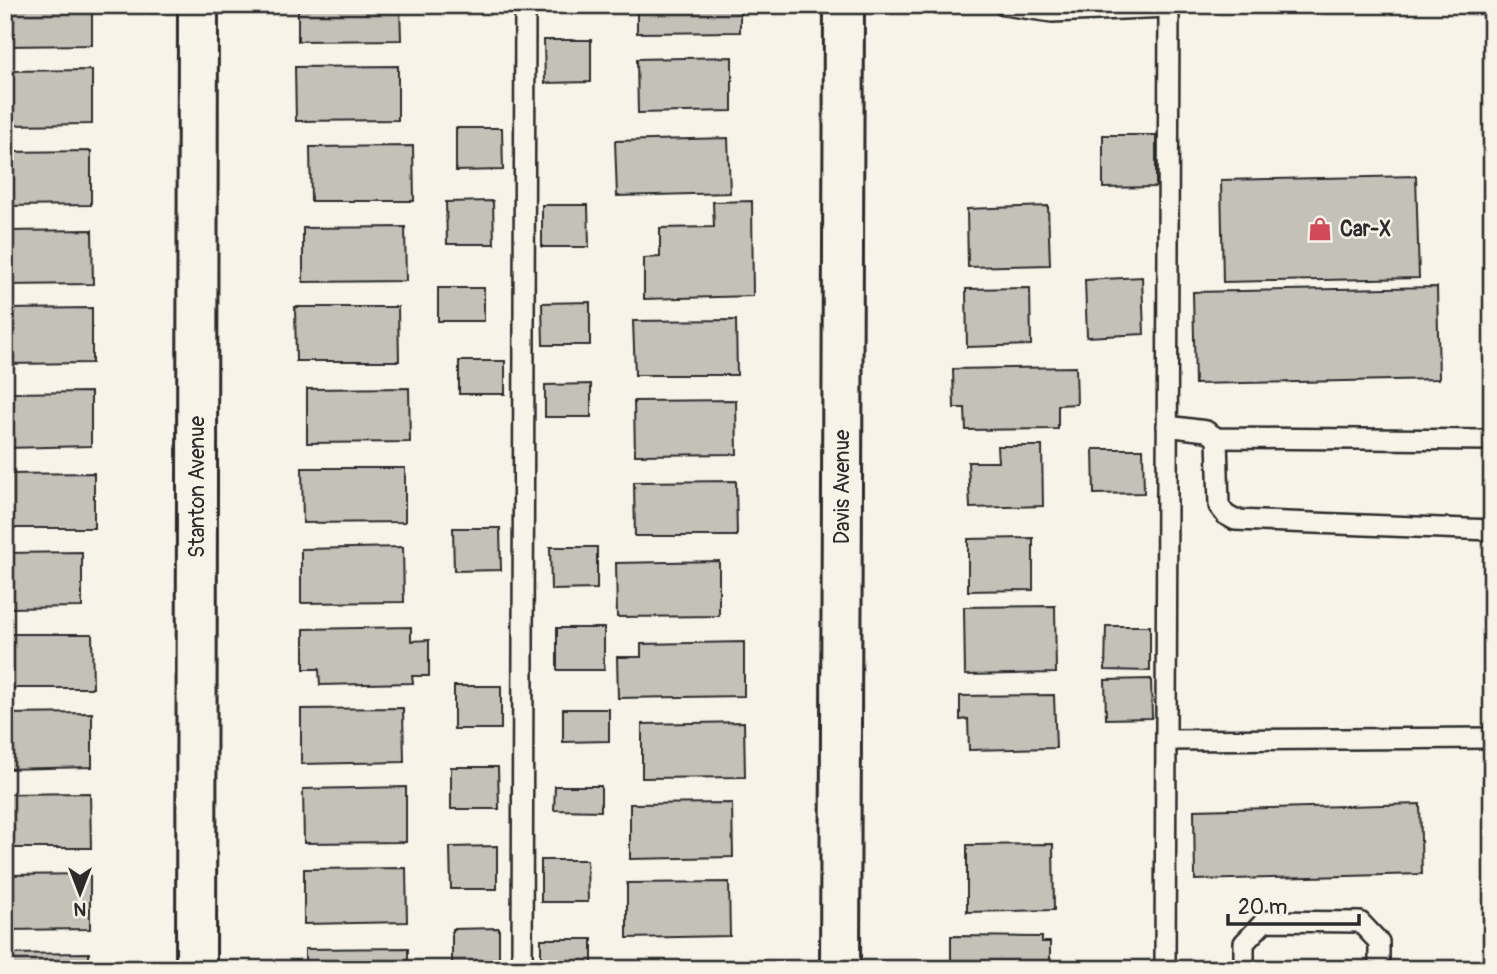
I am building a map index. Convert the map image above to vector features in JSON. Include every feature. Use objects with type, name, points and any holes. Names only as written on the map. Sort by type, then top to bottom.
[{"type":"street","name":"Stanton Avenue","points":[[196,969],[198,5]]},
{"type":"street","name":"Davis Avenue","points":[[840,969],[844,5]]},
{"type":"lane","points":[[522,969],[524,5]]},
{"type":"lane","points":[[1004,5],[1052,12],[1168,6],[1165,969]]},
{"type":"lane","points":[[1167,426],[1206,431],[1217,438],[1492,440]]},
{"type":"lane","points":[[1217,438],[1219,506],[1226,515],[1235,520],[1492,530]]},
{"type":"lane","points":[[1166,740],[1492,738]]},
{"type":"lane","points":[[1244,969],[1244,943],[1265,921],[1360,922],[1379,942],[1379,969]]},
{"type":"building","points":[[5,5],[92,5],[92,45],[5,46]]},
{"type":"building","points":[[298,5],[400,5],[401,40],[298,41]]},
{"type":"building","points":[[459,5],[513,5],[513,9],[460,11]]},
{"type":"building","points":[[637,5],[740,5],[740,32],[637,33]]},
{"type":"building","points":[[544,40],[591,40],[591,82],[545,83]]},
{"type":"building","points":[[732,57],[732,111],[638,113],[637,59]]},
{"type":"building","points":[[398,66],[398,120],[296,121],[295,67]]},
{"type":"building","points":[[92,70],[92,124],[5,125],[5,71]]},
{"type":"building","points":[[456,128],[502,128],[503,170],[456,171]]},
{"type":"building","points":[[1103,135],[1156,135],[1156,187],[1103,188]]},
{"type":"building","points":[[728,138],[730,193],[617,196],[615,141]]},
{"type":"building","points":[[413,146],[414,201],[311,201],[310,147]]},
{"type":"building","points":[[91,151],[91,205],[5,206],[5,152]]},
{"type":"building","name":"Car-X","points":[[1416,176],[1419,278],[1223,282],[1221,180]]},
{"type":"building","points":[[493,201],[494,244],[447,244],[446,202]]},
{"type":"building","points":[[752,201],[753,296],[644,299],[644,258],[660,257],[660,228],[714,227],[713,202]]},
{"type":"building","points":[[542,205],[588,205],[589,247],[542,247]]},
{"type":"building","points":[[1048,206],[1050,265],[968,267],[967,209]]},
{"type":"building","points":[[405,227],[406,281],[303,282],[303,228]]},
{"type":"building","points":[[92,230],[93,284],[5,285],[5,231]]},
{"type":"building","points":[[1142,277],[1144,334],[1087,337],[1085,280]]},
{"type":"building","points":[[1437,287],[1439,379],[1195,384],[1193,292]]},
{"type":"building","points":[[438,288],[484,288],[484,321],[438,321]]},
{"type":"building","points":[[1030,288],[1031,345],[967,347],[966,289]]},
{"type":"building","points":[[590,302],[590,345],[543,345],[542,303]]},
{"type":"building","points":[[295,307],[398,307],[399,361],[296,361]]},
{"type":"building","points":[[92,308],[92,363],[5,364],[5,309]]},
{"type":"building","points":[[736,320],[737,375],[635,375],[633,321]]},
{"type":"building","points":[[459,361],[505,361],[505,394],[459,394]]},
{"type":"building","points":[[1076,367],[1077,404],[1058,405],[1058,429],[966,430],[965,408],[954,408],[953,369]]},
{"type":"building","points":[[591,384],[591,417],[545,417],[545,385]]},
{"type":"building","points":[[409,388],[410,442],[307,443],[307,389]]},
{"type":"building","points":[[91,392],[91,446],[5,448],[5,393]]},
{"type":"building","points":[[736,400],[737,454],[635,455],[634,401]]},
{"type":"building","points":[[997,446],[1042,446],[1043,506],[970,508],[968,462],[998,462]]},
{"type":"building","points":[[1093,449],[1143,449],[1144,493],[1094,494]]},
{"type":"building","points":[[302,468],[405,468],[405,522],[303,523]]},
{"type":"building","points":[[94,473],[94,528],[5,528],[5,474]]},
{"type":"building","points":[[736,481],[737,536],[635,536],[634,482]]},
{"type":"building","points":[[453,528],[500,528],[501,570],[454,571]]},
{"type":"building","points":[[1033,538],[1033,590],[968,591],[968,539]]},
{"type":"building","points":[[403,547],[404,602],[301,603],[301,549]]},
{"type":"building","points":[[550,547],[597,547],[597,589],[551,590]]},
{"type":"building","points":[[82,552],[82,607],[5,608],[5,553]]},
{"type":"building","points":[[719,561],[719,616],[617,617],[616,563]]},
{"type":"building","points":[[1055,606],[1056,673],[965,675],[964,607]]},
{"type":"building","points":[[1106,626],[1150,626],[1150,671],[1105,670]]},
{"type":"building","points":[[411,627],[411,641],[429,640],[429,676],[412,676],[413,683],[320,685],[319,669],[304,669],[304,629]]},
{"type":"building","points":[[557,628],[604,628],[604,670],[557,670]]},
{"type":"building","points":[[5,634],[92,634],[93,688],[5,688]]},
{"type":"building","points":[[744,642],[744,696],[618,698],[617,657],[641,657],[641,644]]},
{"type":"building","points":[[1151,679],[1152,718],[1106,719],[1105,680]]},
{"type":"building","points":[[454,686],[501,686],[501,729],[454,729]]},
{"type":"building","points":[[1054,695],[1056,748],[969,750],[968,719],[960,720],[960,696]]},
{"type":"building","points":[[403,708],[404,762],[301,764],[301,709]]},
{"type":"building","points":[[563,709],[609,709],[609,741],[563,742]]},
{"type":"building","points":[[92,713],[92,767],[5,769],[5,714]]},
{"type":"building","points":[[744,722],[745,777],[642,778],[642,724]]},
{"type":"building","points":[[451,767],[498,767],[499,809],[451,809]]},
{"type":"building","points":[[555,786],[601,786],[601,811],[554,810]]},
{"type":"building","points":[[406,787],[406,842],[304,843],[303,789]]},
{"type":"building","points":[[90,793],[91,848],[5,848],[5,794]]},
{"type":"building","points":[[732,803],[733,857],[630,859],[630,804]]},
{"type":"building","points":[[1420,804],[1422,874],[1195,880],[1194,810]]},
{"type":"building","points":[[1053,844],[1054,910],[967,912],[967,845]]},
{"type":"building","points":[[497,846],[497,889],[451,889],[450,847]]},
{"type":"building","points":[[541,860],[587,860],[588,902],[541,902]]},
{"type":"building","points":[[406,868],[407,922],[304,924],[304,869]]},
{"type":"building","points":[[90,874],[90,929],[5,930],[5,875]]},
{"type":"building","points":[[729,882],[730,936],[627,938],[627,883]]},
{"type":"building","points":[[499,928],[499,969],[452,969],[452,929]]},
{"type":"building","points":[[951,936],[1042,937],[1042,942],[1050,942],[1050,969],[951,969]]},
{"type":"building","points":[[541,939],[592,939],[592,969],[541,969]]},
{"type":"building","points":[[408,948],[408,969],[305,969],[305,949]]},
{"type":"building","points":[[89,953],[89,969],[5,969],[5,954]]},
{"type":"building","points":[[736,962],[736,969],[595,969],[594,964]]},
{"type":"place","name":"Car-X","points":[[1320,229]]}]
